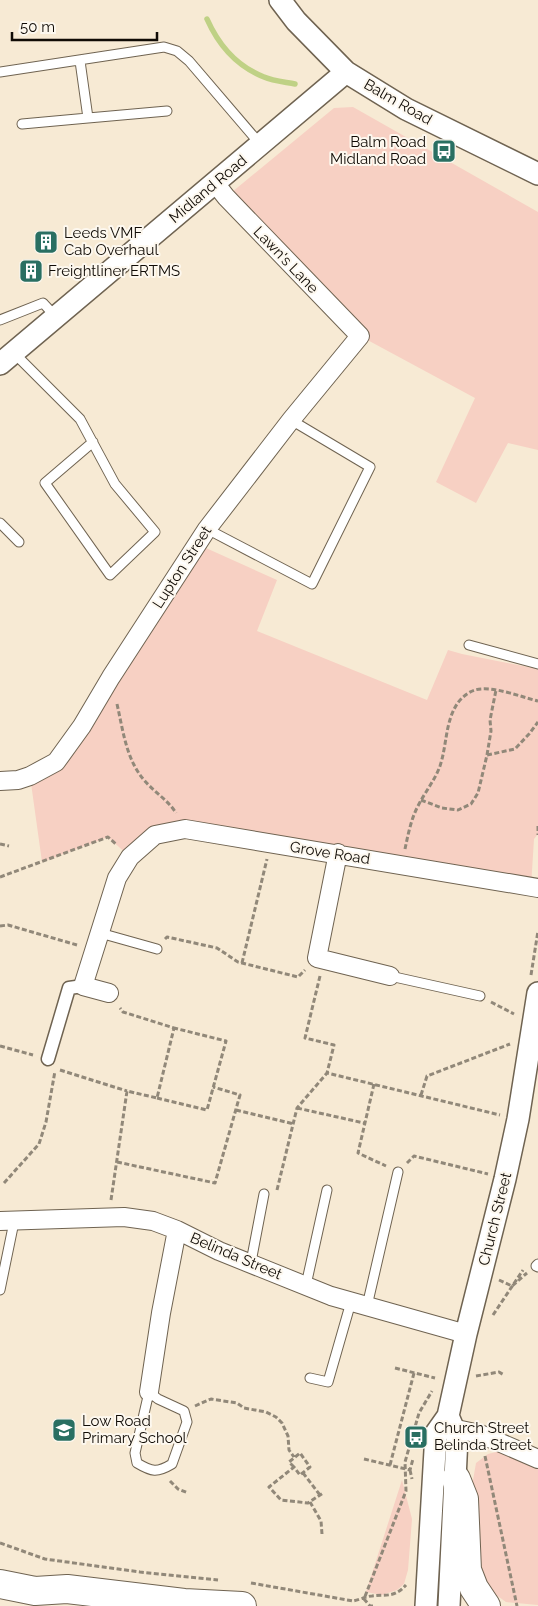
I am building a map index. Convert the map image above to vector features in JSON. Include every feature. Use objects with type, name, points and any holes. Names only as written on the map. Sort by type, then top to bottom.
[{"type":"main road","points":[[456,1479],[464,1498],[467,1570],[474,1588],[486,1606]]},
{"type":"main road","points":[[20,1590],[67,1589],[184,1603],[242,1594]]},
{"type":"main road","points":[[20,1590],[65,1606]]},
{"type":"street","name":"Balm Road","points":[[280,0],[296,21],[346,72],[406,108],[538,174]]},
{"type":"street","name":"Midland Road","points":[[7,358],[346,72]]},
{"type":"street","name":"Lawn's Lane","points":[[215,183],[226,197],[360,336]]},
{"type":"street","name":"Lupton Street","points":[[0,782],[18,780],[30,776],[56,762],[82,726],[111,677],[207,529],[291,420],[360,336]]},
{"type":"street","name":"Grove Road","points":[[83,986],[117,878],[130,857],[154,835],[185,829],[538,888]]},
{"type":"street","points":[[338,854],[321,959],[390,976]]},
{"type":"street","points":[[48,1059],[69,988],[83,986],[109,993]]},
{"type":"street","name":"Church Street","points":[[426,1606],[436,1433],[441,1423],[447,1378],[466,1334],[506,1179],[518,1119],[538,993]]},
{"type":"street","name":"Belinda Street","points":[[7,1221],[108,1217],[153,1221],[177,1230],[218,1251],[251,1262],[331,1296],[466,1334]]},
{"type":"street","points":[[149,1392],[161,1313],[177,1230]]},
{"type":"street","points":[[441,1423],[480,1434],[538,1459]]},
{"type":"street","name":"Church Street","points":[[441,1423],[457,1437],[449,1606]]},
{"type":"lane","points":[[0,72],[164,47],[177,51],[190,61],[260,144]]},
{"type":"lane","points":[[80,61],[88,118]]},
{"type":"lane","points":[[22,124],[167,111]]},
{"type":"lane","points":[[0,320],[43,303],[56,318]]},
{"type":"lane","points":[[7,358],[80,420],[116,484],[155,532],[110,575],[44,483],[92,442]]},
{"type":"lane","points":[[207,529],[312,584],[370,467],[291,420]]},
{"type":"lane","points":[[0,523],[19,542]]},
{"type":"lane","points":[[469,645],[538,664]]},
{"type":"lane","points":[[97,942],[157,949]]},
{"type":"lane","points":[[390,976],[480,996]]},
{"type":"lane","points":[[310,1378],[328,1382],[359,1304],[398,1172]]},
{"type":"lane","points":[[306,1286],[327,1190]]},
{"type":"lane","points":[[251,1262],[264,1194]]},
{"type":"lane","points":[[0,1290],[7,1221]]},
{"type":"lane","points":[[149,1392],[158,1399],[184,1411],[187,1422],[172,1464],[161,1471],[149,1470],[137,1463],[135,1453],[149,1392]]},
{"type":"path","points":[[111,677],[131,763],[144,781],[172,806],[185,829]]},
{"type":"path","points":[[401,865],[409,831],[421,800],[439,768],[445,749],[446,733],[458,702],[476,689],[496,690],[538,701]]},
{"type":"path","points":[[421,800],[442,808],[458,810],[471,804],[478,792],[487,755],[491,731],[490,720],[496,690]]},
{"type":"path","points":[[487,755],[515,749],[538,721]]},
{"type":"path","points":[[538,826],[538,835]]},
{"type":"path","points":[[0,877],[108,837],[130,857]]},
{"type":"path","points":[[242,963],[271,843]]},
{"type":"path","points":[[0,844],[9,846]]},
{"type":"path","points":[[0,926],[8,925],[97,942]]},
{"type":"path","points":[[157,949],[167,937],[217,948],[242,963],[298,977],[321,959]]},
{"type":"path","points":[[264,1194],[278,1189],[298,1108],[327,1073],[334,1045],[305,1038],[321,959]]},
{"type":"path","points":[[4,1183],[39,1144],[46,1122],[56,1068],[127,1091],[207,1110],[226,1041],[174,1028],[123,1012],[109,993]]},
{"type":"path","points":[[480,996],[534,1025]]},
{"type":"path","points":[[421,1096],[427,1076],[534,1025]]},
{"type":"path","points":[[157,1098],[174,1028]]},
{"type":"path","points":[[0,1046],[48,1059]]},
{"type":"path","points":[[327,1073],[518,1119]]},
{"type":"path","points":[[374,1084],[358,1153],[398,1172],[414,1156],[506,1179]]},
{"type":"path","points":[[116,1162],[216,1183],[240,1095],[213,1087]]},
{"type":"path","points":[[108,1217],[127,1091]]},
{"type":"path","points":[[298,1108],[364,1123]]},
{"type":"path","points":[[236,1110],[294,1124]]},
{"type":"path","points":[[512,1286],[535,1265]]},
{"type":"path","points":[[472,1313],[489,1320],[512,1286],[535,1265]]},
{"type":"path","points":[[482,1273],[512,1286]]},
{"type":"path","points":[[395,1368],[447,1378],[475,1377],[499,1372],[504,1375]]},
{"type":"path","points":[[390,1465],[414,1373]]},
{"type":"path","points":[[439,1389],[424,1414],[441,1423]]},
{"type":"path","points":[[184,1411],[211,1399],[237,1403],[244,1408],[266,1412],[276,1417],[286,1430],[289,1450],[294,1457]]},
{"type":"path","points":[[480,1434],[517,1606]]},
{"type":"path","points":[[413,1488],[410,1470],[415,1451]]},
{"type":"path","points":[[300,1453],[310,1467],[300,1475],[289,1462],[294,1457],[300,1453]]},
{"type":"path","points":[[364,1458],[410,1470]]},
{"type":"path","points":[[294,1468],[269,1487],[281,1500],[308,1504],[322,1494],[303,1473]]},
{"type":"path","points":[[161,1471],[178,1489],[188,1493]]},
{"type":"path","points":[[310,1502],[321,1521],[322,1534]]},
{"type":"path","points":[[0,1543],[45,1558],[140,1572],[226,1581]]},
{"type":"path","points":[[242,1594],[274,1586],[353,1601],[398,1592],[405,1587],[410,1579]]},
{"type":"path","points":[[364,1599],[370,1606],[373,1606]]},
{"type":"shaded area","points":[[353,107],[538,212],[538,450],[508,443],[476,503],[436,482],[475,398],[360,336],[226,197],[334,108]]},
{"type":"shaded area","points":[[197,544],[277,580],[257,631],[427,700],[448,650],[538,669],[538,834],[534,839],[531,887],[185,829],[130,857],[108,837],[42,862],[30,776],[56,762]]},
{"type":"shaded area","points":[[500,1451],[538,1463],[538,1605],[506,1602],[489,1590],[479,1572],[472,1486],[476,1463],[488,1454]]},
{"type":"shaded area","points":[[402,1480],[412,1519],[408,1570],[404,1584],[397,1590],[382,1595],[366,1592]]},
{"type":"waterway","points":[[207,19],[223,46],[245,67],[268,78],[295,84]]},
{"type":"place","name":"Balm Road Midland Road","points":[[444,151]]},
{"type":"place","name":"Leeds VMF Cab Overhaul","points":[[46,242]]},
{"type":"place","name":"Freightliner ERTMS","points":[[31,271]]},
{"type":"place","name":"Low Road Primary School","points":[[64,1430]]},
{"type":"place","name":"Church Street Belinda Street","points":[[416,1437]]}]
